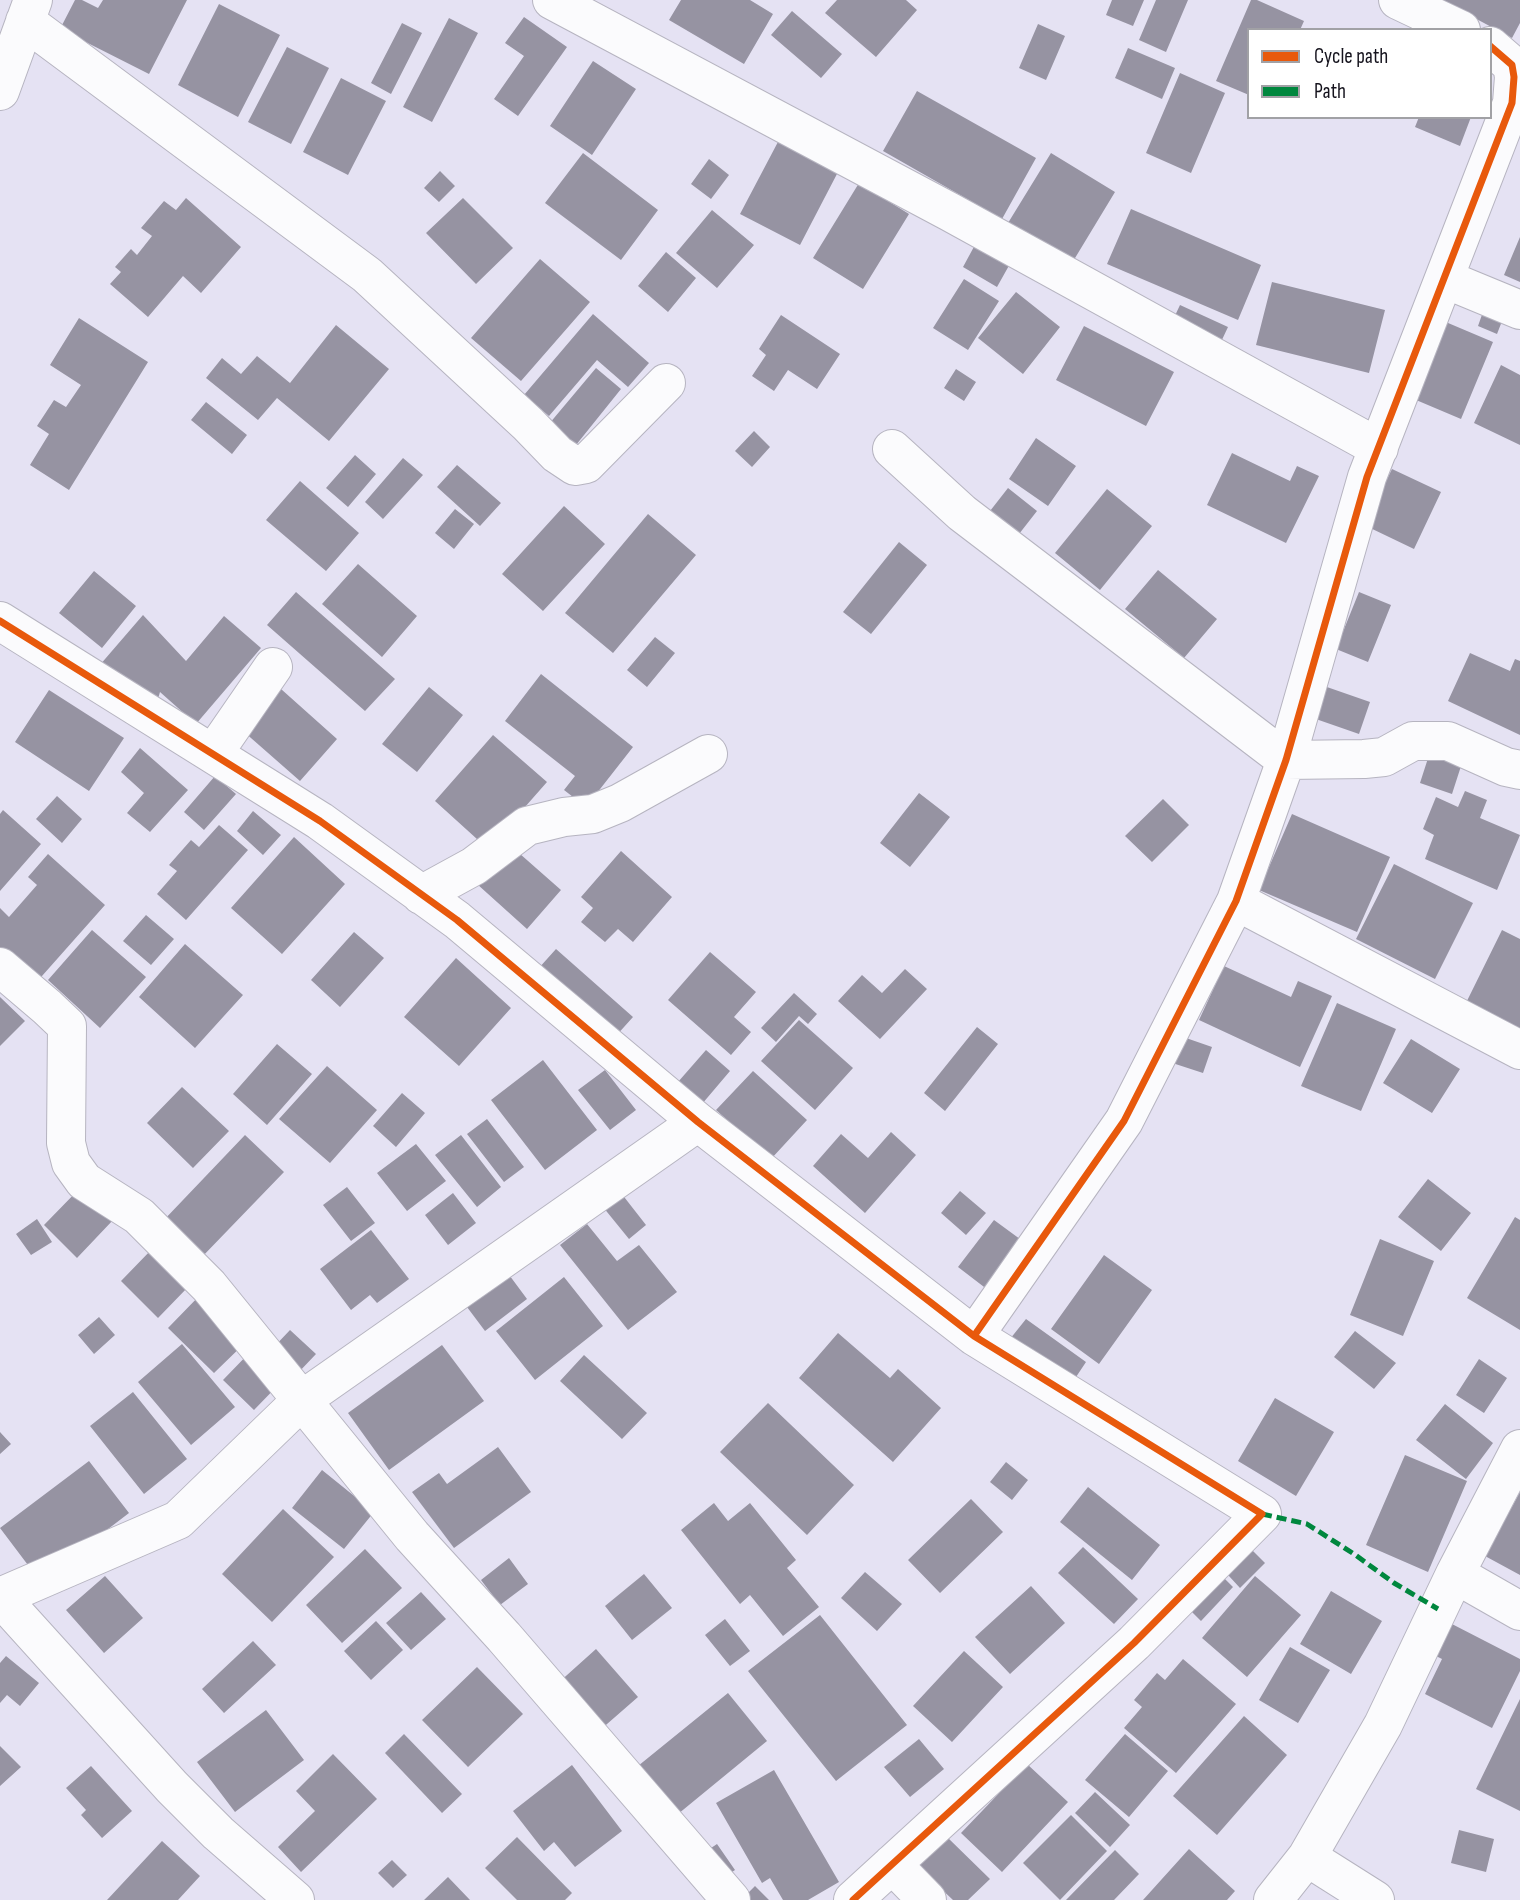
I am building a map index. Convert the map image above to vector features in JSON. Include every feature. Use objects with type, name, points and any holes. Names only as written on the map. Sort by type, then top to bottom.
[{"type":"street","points":[[552,0],[950,212],[1378,448]]},
{"type":"street","points":[[1398,0],[1457,28]]},
{"type":"street","points":[[0,91],[29,11],[367,275],[557,454],[575,466],[586,464],[666,383]]},
{"type":"street","points":[[974,1336],[1124,1121],[1237,901],[1286,760],[1378,448],[1512,103],[1514,77],[1511,65],[1492,48]]},
{"type":"street","points":[[1444,279],[1520,310]]},
{"type":"street","points":[[892,449],[962,513],[1286,760],[1384,757],[1413,741],[1448,741],[1506,767],[1520,770]]},
{"type":"street","points":[[0,621],[320,821],[457,920],[698,1122],[974,1336],[1262,1514],[1135,1643],[853,1900]]},
{"type":"street","points":[[213,754],[273,667]]},
{"type":"street","points":[[421,895],[474,866],[527,826],[564,817],[593,814],[620,803],[708,754]]},
{"type":"street","points":[[1237,901],[1520,1051]]},
{"type":"street","points":[[0,967],[67,1026],[66,1143],[67,1155],[76,1171],[84,1181],[139,1216],[209,1286],[412,1536],[504,1637],[731,1900]]},
{"type":"street","points":[[295,1900],[218,1833],[172,1787],[0,1597],[178,1520],[303,1399],[698,1122]]},
{"type":"street","points":[[1273,1900],[1307,1857],[1383,1725],[1455,1574],[1520,1449]]},
{"type":"street","points":[[1455,1574],[1520,1611]]},
{"type":"street","points":[[1307,1857],[1375,1900]]},
{"type":"street","points":[[892,1864],[927,1900]]},
{"type":"building","points":[[75,0],[82,0],[98,8],[103,0],[187,0],[149,74],[60,29]]},
{"type":"building","points":[[681,0],[750,0],[773,14],[744,64],[669,20]]},
{"type":"building","points":[[837,0],[906,0],[917,10],[876,57],[825,13]]},
{"type":"building","points":[[1112,0],[1144,0],[1133,26],[1106,15]]},
{"type":"building","points":[[1156,0],[1188,0],[1166,52],[1139,40]]},
{"type":"building","points":[[1251,0],[1257,0],[1304,21],[1301,28],[1247,28],[1247,94],[1216,81]]},
{"type":"building","points":[[1441,0],[1520,0],[1520,23],[1512,38]]},
{"type":"building","points":[[219,4],[280,35],[238,117],[178,85]]},
{"type":"building","points":[[792,11],[842,54],[821,78],[771,35]]},
{"type":"building","points":[[524,17],[567,47],[518,116],[494,99],[524,56],[505,43]]},
{"type":"building","points":[[449,18],[478,33],[432,122],[403,107]]},
{"type":"building","points":[[402,23],[422,33],[391,94],[371,83]]},
{"type":"building","points":[[1038,24],[1065,36],[1046,80],[1019,68]]},
{"type":"building","points":[[287,47],[329,68],[291,144],[248,122]]},
{"type":"building","points":[[1128,48],[1175,68],[1162,99],[1115,78]]},
{"type":"building","points":[[593,61],[636,89],[592,155],[550,126]]},
{"type":"building","points":[[1180,73],[1225,93],[1191,173],[1146,153]]},
{"type":"building","points":[[341,78],[386,101],[348,175],[303,152]]},
{"type":"building","points":[[917,91],[1036,158],[1002,219],[883,151]]},
{"type":"building","points":[[1418,119],[1470,119],[1460,146],[1415,127]]},
{"type":"building","points":[[779,140],[838,172],[800,245],[740,214]]},
{"type":"building","points":[[583,153],[658,210],[621,260],[545,203]]},
{"type":"building","points":[[1051,153],[1115,192],[1072,263],[1008,223]]},
{"type":"building","points":[[709,159],[729,175],[711,199],[691,184]]},
{"type":"building","points":[[440,171],[455,186],[439,202],[424,188]]},
{"type":"building","points":[[859,183],[909,214],[863,289],[813,258]]},
{"type":"building","points":[[186,198],[241,247],[201,293],[183,276],[148,317],[110,284],[121,272],[115,267],[131,249],[137,255],[152,236],[141,228],[164,201],[176,210]]},
{"type":"building","points":[[463,198],[513,248],[476,284],[426,233]]},
{"type":"building","points":[[1131,209],[1261,265],[1238,320],[1107,264]]},
{"type":"building","points":[[712,210],[754,245],[717,288],[676,253]]},
{"type":"building","points":[[1520,237],[1520,282],[1504,275]]},
{"type":"building","points":[[976,243],[1011,262],[997,287],[963,267]]},
{"type":"building","points":[[666,252],[696,278],[668,312],[638,286]]},
{"type":"building","points":[[540,259],[590,302],[521,381],[471,338]]},
{"type":"building","points":[[964,279],[999,301],[968,350],[933,328]]},
{"type":"building","points":[[1272,282],[1385,310],[1369,373],[1256,345]]},
{"type":"building","points":[[1016,292],[1060,327],[1023,374],[978,338]]},
{"type":"building","points":[[1180,305],[1228,327],[1220,344],[1172,322]]},
{"type":"building","points":[[1484,309],[1504,316],[1497,334],[1478,326]]},
{"type":"building","points":[[593,314],[649,363],[628,387],[597,360],[549,416],[524,395]]},
{"type":"building","points":[[781,315],[840,354],[817,389],[788,370],[774,391],[752,376],[766,355],[759,349]]},
{"type":"building","points":[[79,318],[148,362],[69,490],[30,465],[49,434],[37,426],[54,400],[66,407],[81,385],[50,365]]},
{"type":"building","points":[[1441,320],[1493,342],[1461,419],[1409,397]]},
{"type":"building","points":[[336,325],[389,369],[329,441],[277,398],[258,420],[206,378],[222,358],[241,374],[257,356],[290,383]]},
{"type":"building","points":[[1084,326],[1174,372],[1146,426],[1056,380]]},
{"type":"building","points":[[1501,365],[1520,375],[1520,445],[1474,423]]},
{"type":"building","points":[[596,368],[621,389],[576,445],[549,424]]},
{"type":"building","points":[[956,369],[976,382],[964,401],[944,388]]},
{"type":"building","points":[[206,402],[247,435],[232,454],[191,420]]},
{"type":"building","points":[[754,431],[770,447],[752,467],[735,451]]},
{"type":"building","points":[[1036,438],[1076,466],[1048,506],[1009,479]]},
{"type":"building","points":[[1232,453],[1290,481],[1297,466],[1319,476],[1286,543],[1207,505]]},
{"type":"building","points":[[355,455],[376,474],[348,507],[326,488]]},
{"type":"building","points":[[403,458],[423,475],[383,519],[365,502]]},
{"type":"building","points":[[457,465],[501,503],[480,526],[437,487]]},
{"type":"building","points":[[1392,469],[1441,492],[1414,549],[1364,525]]},
{"type":"building","points":[[300,481],[359,533],[326,571],[266,520]]},
{"type":"building","points":[[1008,488],[1037,511],[1012,543],[983,520]]},
{"type":"building","points":[[1107,489],[1152,526],[1100,590],[1055,553]]},
{"type":"building","points":[[564,506],[605,544],[543,611],[502,574]]},
{"type":"building","points":[[455,509],[474,524],[454,549],[435,533]]},
{"type":"building","points":[[648,514],[696,555],[613,653],[565,613]]},
{"type":"building","points":[[899,542],[927,565],[871,634],[843,612]]},
{"type":"building","points":[[358,564],[417,616],[382,657],[322,604]]},
{"type":"building","points":[[1158,570],[1217,619],[1184,658],[1125,609]]},
{"type":"building","points":[[94,571],[136,606],[102,648],[59,613]]},
{"type":"building","points":[[296,592],[395,679],[365,711],[267,625]]},
{"type":"building","points":[[1359,592],[1391,605],[1368,662],[1336,649]]},
{"type":"building","points":[[143,615],[186,661],[224,616],[261,648],[196,724],[160,692],[154,712],[99,666]]},
{"type":"building","points":[[655,637],[675,653],[647,687],[627,670]]},
{"type":"building","points":[[1470,653],[1510,671],[1515,659],[1520,661],[1520,735],[1448,701]]},
{"type":"building","points":[[541,674],[633,747],[586,807],[564,790],[575,776],[505,721]]},
{"type":"building","points":[[1324,686],[1370,702],[1359,734],[1313,718]]},
{"type":"building","points":[[429,687],[463,715],[417,772],[382,744]]},
{"type":"building","points":[[281,689],[337,739],[300,781],[243,731]]},
{"type":"building","points":[[49,690],[124,738],[89,791],[15,742]]},
{"type":"building","points":[[493,735],[547,782],[488,849],[435,801]]},
{"type":"building","points":[[140,748],[188,790],[150,832],[127,813],[144,793],[121,772]]},
{"type":"building","points":[[1430,752],[1462,763],[1452,794],[1420,783]]},
{"type":"building","points":[[215,776],[236,794],[204,830],[184,812]]},
{"type":"building","points":[[1465,791],[1487,800],[1480,818],[1520,835],[1497,890],[1425,859],[1434,835],[1423,829],[1436,797],[1458,807]]},
{"type":"building","points":[[919,793],[950,817],[910,867],[880,843]]},
{"type":"building","points":[[57,796],[82,819],[62,843],[36,819]]},
{"type":"building","points":[[1163,799],[1189,825],[1152,862],[1125,836]]},
{"type":"building","points":[[3,810],[41,844],[0,891],[0,814]]},
{"type":"building","points":[[253,811],[281,835],[263,855],[237,831]]},
{"type":"building","points":[[1292,814],[1390,857],[1357,932],[1259,890]]},
{"type":"building","points":[[219,825],[248,850],[186,920],[157,894],[177,871],[169,865],[191,840],[199,847]]},
{"type":"building","points":[[294,837],[345,884],[282,954],[231,908]]},
{"type":"building","points":[[511,846],[561,890],[527,929],[477,884]]},
{"type":"building","points":[[621,851],[672,897],[633,942],[618,929],[605,942],[581,922],[593,908],[581,897]]},
{"type":"building","points":[[48,854],[105,905],[34,985],[0,954],[0,908],[9,917],[37,885],[28,877]]},
{"type":"building","points":[[1394,864],[1473,903],[1435,979],[1356,939]]},
{"type":"building","points":[[146,915],[174,939],[151,965],[123,941]]},
{"type":"building","points":[[92,930],[146,977],[100,1028],[48,980]]},
{"type":"building","points":[[1502,930],[1520,939],[1520,1039],[1462,1011]]},
{"type":"building","points":[[354,932],[384,958],[340,1007],[311,980]]},
{"type":"building","points":[[185,944],[243,995],[195,1048],[139,997]]},
{"type":"building","points":[[556,949],[633,1017],[615,1037],[538,969]]},
{"type":"building","points":[[710,952],[756,992],[734,1017],[751,1032],[731,1055],[668,1000]]},
{"type":"building","points":[[456,958],[511,1008],[459,1066],[404,1017]]},
{"type":"building","points":[[1224,966],[1291,997],[1298,981],[1332,996],[1300,1067],[1199,1020]]},
{"type":"building","points":[[905,969],[927,989],[880,1039],[838,1001],[862,975],[882,993]]},
{"type":"building","points":[[794,993],[817,1014],[808,1024],[799,1016],[776,1042],[761,1028]]},
{"type":"building","points":[[0,997],[25,1021],[0,1046]]},
{"type":"building","points":[[1337,1003],[1396,1029],[1361,1111],[1301,1086]]},
{"type":"building","points":[[799,1020],[853,1068],[815,1110],[761,1061]]},
{"type":"building","points":[[977,1027],[998,1044],[945,1111],[924,1093]]},
{"type":"building","points":[[1163,1030],[1212,1047],[1203,1073],[1154,1057]]},
{"type":"building","points":[[1411,1039],[1460,1069],[1432,1113],[1383,1083]]},
{"type":"building","points":[[277,1044],[312,1074],[267,1125],[233,1094]]},
{"type":"building","points":[[706,1050],[730,1071],[702,1104],[678,1082]]},
{"type":"building","points":[[543,1060],[597,1130],[545,1170],[491,1100]]},
{"type":"building","points":[[327,1066],[377,1110],[330,1163],[279,1119]]},
{"type":"building","points":[[605,1070],[636,1110],[610,1130],[578,1090]]},
{"type":"building","points":[[753,1071],[807,1120],[771,1159],[716,1110]]},
{"type":"building","points":[[182,1087],[229,1131],[193,1168],[147,1123]]},
{"type":"building","points":[[402,1093],[425,1113],[396,1147],[373,1126]]},
{"type":"building","points":[[487,1119],[524,1167],[504,1182],[467,1134]]},
{"type":"building","points":[[891,1132],[916,1155],[865,1213],[813,1166],[841,1134],[868,1158]]},
{"type":"building","points":[[245,1135],[284,1172],[200,1259],[162,1222]]},
{"type":"building","points":[[461,1135],[501,1187],[477,1207],[435,1155]]},
{"type":"building","points":[[416,1144],[446,1181],[407,1211],[377,1173]]},
{"type":"building","points":[[1428,1179],[1471,1213],[1441,1251],[1398,1217]]},
{"type":"building","points":[[82,1186],[114,1219],[77,1258],[44,1225]]},
{"type":"building","points":[[347,1187],[375,1223],[351,1241],[323,1205]]},
{"type":"building","points":[[960,1191],[986,1213],[966,1235],[941,1213]]},
{"type":"building","points":[[453,1193],[476,1223],[448,1245],[425,1215]]},
{"type":"building","points":[[621,1193],[646,1225],[629,1239],[603,1207]]},
{"type":"building","points":[[1515,1217],[1520,1220],[1520,1330],[1467,1298]]},
{"type":"building","points":[[37,1219],[52,1242],[31,1255],[16,1234]]},
{"type":"building","points":[[994,1220],[1024,1242],[988,1290],[958,1267]]},
{"type":"building","points":[[587,1224],[617,1261],[639,1245],[677,1292],[628,1330],[560,1245]]},
{"type":"building","points":[[371,1230],[409,1279],[377,1303],[370,1295],[351,1310],[320,1269]]},
{"type":"building","points":[[1380,1239],[1434,1261],[1403,1336],[1350,1315]]},
{"type":"building","points":[[153,1248],[190,1285],[158,1318],[121,1281]]},
{"type":"building","points":[[1104,1255],[1152,1290],[1099,1364],[1051,1329]]},
{"type":"building","points":[[504,1268],[527,1299],[485,1331],[461,1299]]},
{"type":"building","points":[[564,1277],[603,1326],[535,1380],[496,1331]]},
{"type":"building","points":[[202,1293],[249,1339],[214,1373],[168,1328]]},
{"type":"building","points":[[99,1317],[115,1335],[94,1354],[78,1335]]},
{"type":"building","points":[[1026,1319],[1086,1362],[1072,1383],[1010,1339]]},
{"type":"building","points":[[290,1330],[316,1354],[297,1374],[272,1349]]},
{"type":"building","points":[[1355,1331],[1396,1363],[1374,1389],[1334,1357]]},
{"type":"building","points":[[838,1333],[890,1378],[898,1369],[941,1408],[893,1462],[799,1378]]},
{"type":"building","points":[[182,1344],[235,1407],[191,1445],[138,1382]]},
{"type":"building","points":[[442,1345],[484,1401],[389,1470],[348,1413]]},
{"type":"building","points":[[253,1349],[284,1379],[254,1410],[223,1380]]},
{"type":"building","points":[[584,1355],[647,1413],[622,1439],[560,1381]]},
{"type":"building","points":[[1479,1359],[1507,1378],[1484,1413],[1456,1395]]},
{"type":"building","points":[[133,1392],[187,1459],[144,1494],[90,1426]]},
{"type":"building","points":[[1275,1398],[1334,1432],[1296,1496],[1238,1461]]},
{"type":"building","points":[[768,1403],[854,1485],[807,1535],[720,1452]]},
{"type":"building","points":[[1445,1404],[1493,1443],[1466,1479],[1416,1440]]},
{"type":"building","points":[[0,1432],[11,1444],[0,1454]]},
{"type":"building","points":[[498,1447],[531,1492],[454,1548],[412,1492],[439,1473],[447,1484]]},
{"type":"building","points":[[1405,1455],[1467,1481],[1428,1572],[1366,1545]]},
{"type":"building","points":[[89,1461],[129,1513],[40,1581],[0,1528]]},
{"type":"building","points":[[1006,1462],[1028,1480],[1012,1500],[990,1482]]},
{"type":"building","points":[[322,1470],[374,1512],[344,1549],[292,1508]]},
{"type":"building","points":[[1088,1487],[1160,1545],[1132,1580],[1060,1522]]},
{"type":"building","points":[[1520,1492],[1520,1575],[1485,1556]]},
{"type":"building","points":[[971,1499],[1003,1532],[940,1593],[908,1560]]},
{"type":"building","points":[[714,1503],[728,1521],[750,1503],[796,1560],[787,1568],[819,1607],[783,1636],[750,1595],[740,1604],[681,1530]]},
{"type":"building","points":[[283,1509],[334,1557],[272,1622],[222,1574]]},
{"type":"building","points":[[1242,1540],[1265,1563],[1240,1588],[1218,1564]]},
{"type":"building","points":[[1083,1547],[1138,1599],[1114,1624],[1058,1573]]},
{"type":"building","points":[[365,1549],[402,1588],[342,1643],[306,1605]]},
{"type":"building","points":[[509,1558],[528,1584],[500,1605],[481,1580]]},
{"type":"building","points":[[865,1572],[902,1604],[877,1631],[841,1598]]},
{"type":"building","points":[[644,1574],[672,1608],[632,1640],[605,1606]]},
{"type":"building","points":[[1220,1574],[1233,1587],[1201,1621],[1187,1607]]},
{"type":"building","points":[[105,1576],[143,1618],[104,1653],[66,1610]]},
{"type":"building","points":[[1255,1576],[1301,1615],[1247,1677],[1202,1638]]},
{"type":"building","points":[[1031,1586],[1065,1623],[1010,1674],[975,1637]]},
{"type":"building","points":[[1331,1591],[1382,1621],[1351,1674],[1300,1644]]},
{"type":"building","points":[[421,1592],[446,1619],[411,1650],[386,1623]]},
{"type":"building","points":[[820,1615],[907,1725],[836,1781],[748,1671]]},
{"type":"building","points":[[725,1619],[750,1651],[730,1666],[705,1635]]},
{"type":"building","points":[[376,1621],[403,1650],[371,1680],[344,1651]]},
{"type":"building","points":[[1450,1623],[1520,1659],[1520,1671],[1492,1728],[1425,1694],[1442,1659],[1434,1655]]},
{"type":"building","points":[[253,1641],[276,1665],[224,1713],[202,1689]]},
{"type":"building","points":[[1290,1647],[1330,1670],[1298,1723],[1259,1700]]},
{"type":"building","points":[[596,1649],[638,1697],[599,1731],[557,1684]]},
{"type":"building","points":[[964,1651],[1003,1687],[952,1742],[913,1706]]},
{"type":"building","points":[[6,1656],[39,1683],[20,1706],[7,1695],[0,1703],[0,1663]]},
{"type":"building","points":[[1183,1659],[1236,1704],[1176,1773],[1124,1728],[1142,1707],[1134,1700],[1157,1673],[1165,1680]]},
{"type":"building","points":[[477,1667],[523,1714],[468,1767],[422,1720]]},
{"type":"building","points":[[728,1693],[767,1741],[678,1814],[638,1766]]},
{"type":"building","points":[[1520,1699],[1520,1811],[1476,1789]]},
{"type":"building","points":[[266,1710],[304,1760],[235,1812],[197,1762]]},
{"type":"building","points":[[1244,1716],[1287,1755],[1217,1835],[1173,1796]]},
{"type":"building","points":[[404,1734],[462,1794],[442,1813],[385,1753]]},
{"type":"building","points":[[1125,1734],[1168,1771],[1129,1817],[1085,1780]]},
{"type":"building","points":[[919,1739],[944,1769],[910,1797],[884,1767]]},
{"type":"building","points":[[0,1746],[21,1767],[0,1786]]},
{"type":"building","points":[[333,1754],[377,1799],[301,1872],[278,1847],[315,1811],[296,1791]]},
{"type":"building","points":[[1027,1764],[1068,1802],[1002,1872],[961,1833]]},
{"type":"building","points":[[572,1765],[622,1831],[575,1867],[554,1842],[544,1851],[513,1811]]},
{"type":"building","points":[[91,1766],[132,1811],[102,1838],[81,1815],[86,1810],[66,1788]]},
{"type":"building","points":[[774,1770],[839,1882],[808,1900],[783,1900],[770,1878],[762,1883],[716,1803]]},
{"type":"building","points":[[1095,1792],[1130,1825],[1110,1847],[1075,1813]]},
{"type":"building","points":[[1071,1815],[1107,1851],[1060,1900],[1023,1863]]},
{"type":"building","points":[[1459,1830],[1494,1839],[1486,1872],[1451,1863]]},
{"type":"building","points":[[517,1837],[572,1893],[565,1900],[517,1900],[485,1868]]},
{"type":"building","points":[[947,1837],[990,1879],[968,1900],[953,1900],[918,1867]]},
{"type":"building","points":[[162,1841],[200,1876],[178,1900],[107,1900]]},
{"type":"building","points":[[717,1844],[735,1870],[720,1880],[702,1854]]},
{"type":"building","points":[[1189,1849],[1235,1891],[1227,1900],[1143,1900]]},
{"type":"building","points":[[1115,1850],[1139,1874],[1114,1900],[1066,1900]]},
{"type":"building","points":[[392,1860],[407,1875],[393,1888],[378,1873]]},
{"type":"building","points":[[448,1877],[470,1900],[424,1900]]},
{"type":"building","points":[[755,1886],[769,1900],[741,1900]]},
{"type":"marked path","points":[[1262,1514],[1307,1524],[1394,1583],[1438,1609]]},
{"type":"cycle path","points":[[974,1336],[1124,1121],[1236,901],[1286,760],[1367,477],[1512,103],[1512,65],[1492,48]]},
{"type":"cycle path","points":[[0,621],[320,821],[457,920],[698,1122],[974,1336],[1262,1514],[1134,1643],[853,1900]]}]
